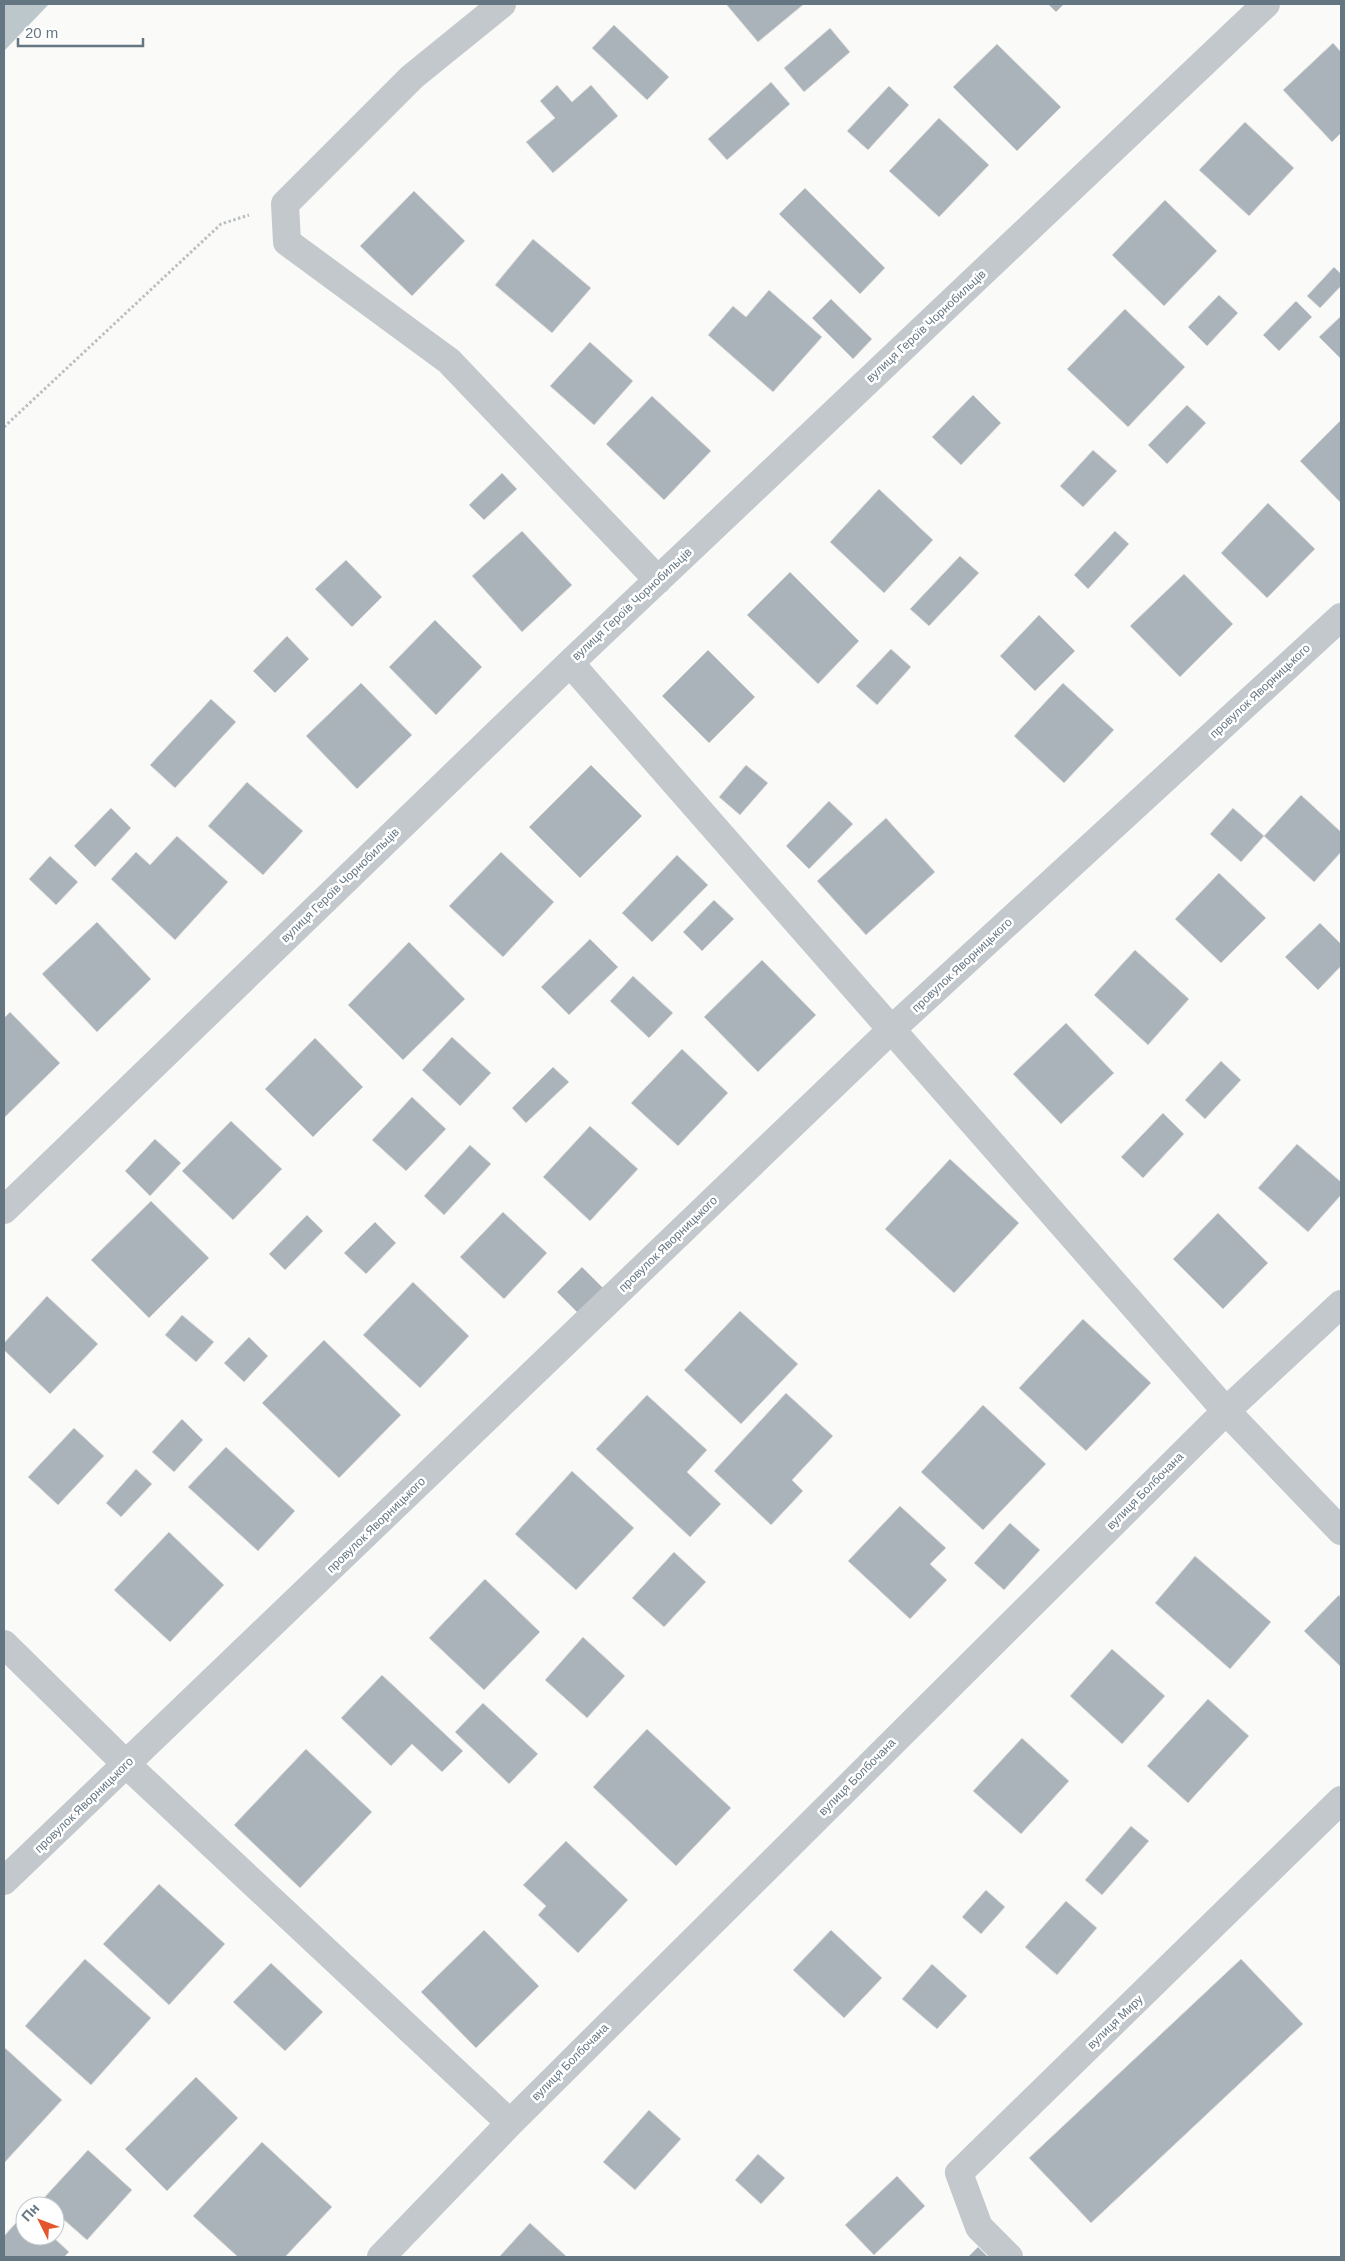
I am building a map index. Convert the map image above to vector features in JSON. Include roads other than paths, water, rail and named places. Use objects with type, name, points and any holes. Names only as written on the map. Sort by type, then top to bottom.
[{"type":"street","points":[[502,4],[412,77],[285,204],[287,242],[449,361],[658,580]]},
{"type":"street","name":"вулиця Героїв Чорнобильців","points":[[4,1210],[570,663],[1266,4]]},
{"type":"street","name":"провулок Яворницького","points":[[4,1881],[893,1028],[1341,617]]},
{"type":"street","points":[[570,663],[893,1028],[1226,1410],[1341,1531]]},
{"type":"street","name":"вулиця Болбочана","points":[[381,2257],[510,2123],[1226,1410],[1341,1304]]},
{"type":"street","points":[[4,1644],[126,1764],[510,2123]]},
{"type":"street","name":"вулиця Миру","points":[[1009,2257],[979,2227],[959,2174],[1341,1800]]}]
